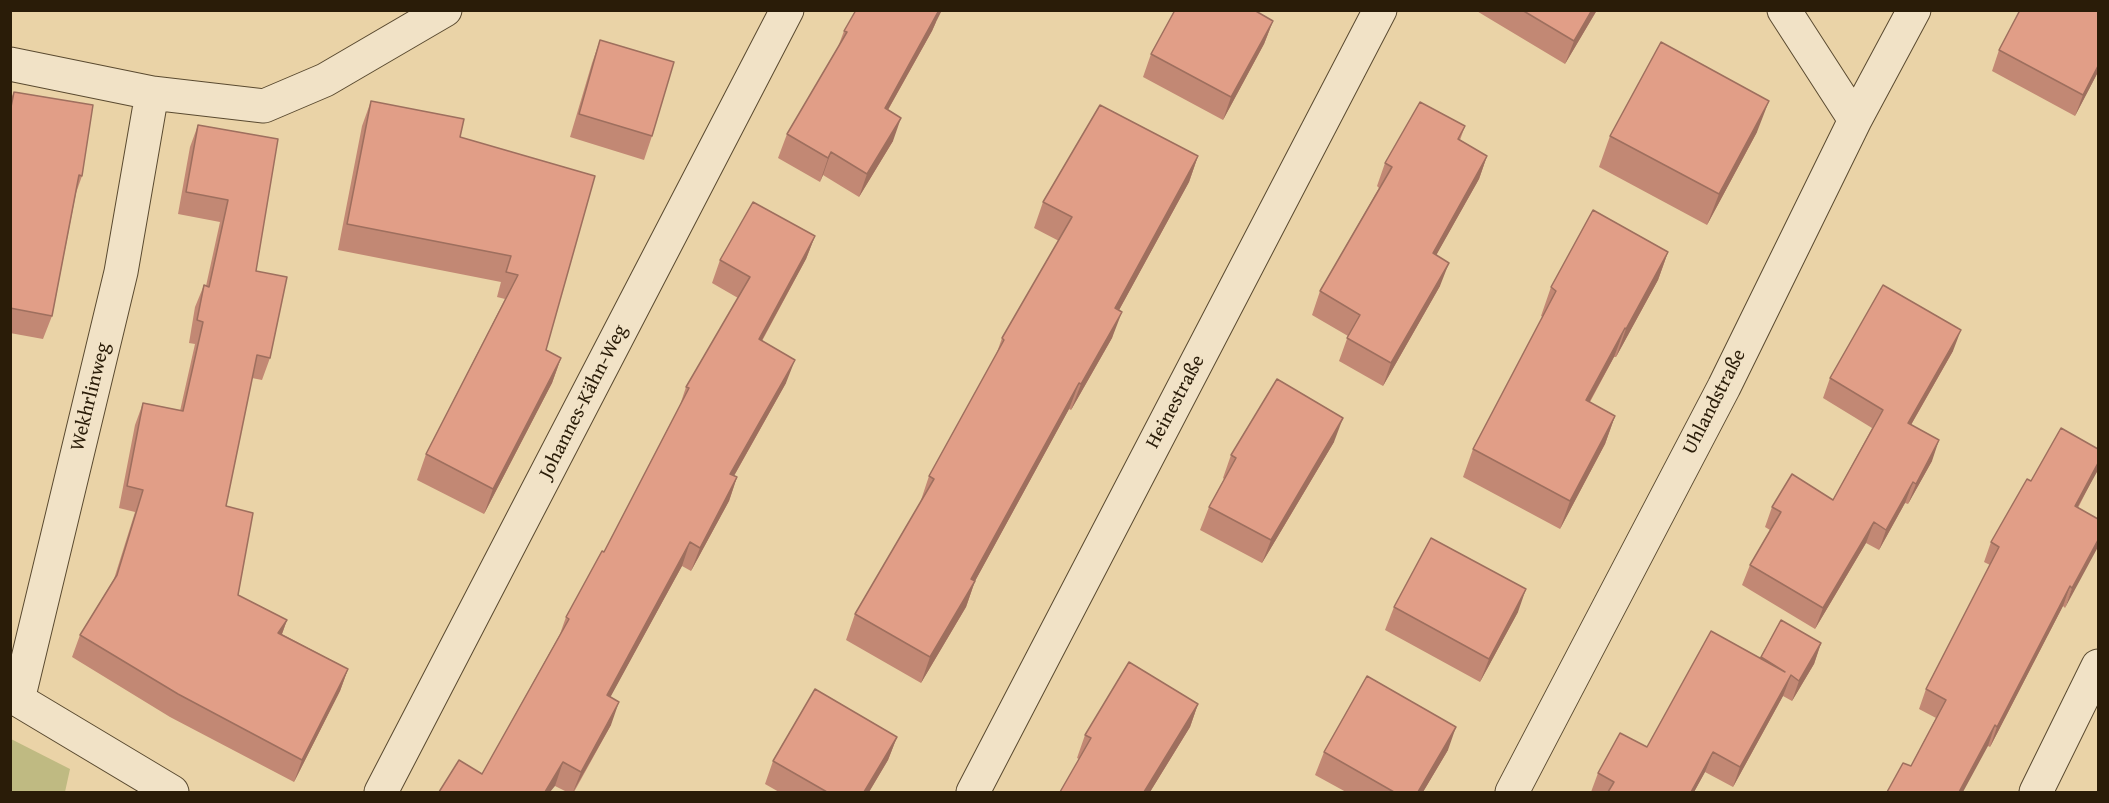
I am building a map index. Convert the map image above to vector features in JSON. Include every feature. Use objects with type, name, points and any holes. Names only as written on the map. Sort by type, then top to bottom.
[{"type":"street","points":[[10,64],[152,93],[264,106],[326,80],[445,10]]},
{"type":"street","name":"Johannes-Kähn-Weg","points":[[381,792],[787,10]]},
{"type":"street","name":"Heinestraße","points":[[973,792],[1380,10]]},
{"type":"street","points":[[1784,10],[1855,120]]},
{"type":"street","name":"Uhlandstraße","points":[[1512,792],[1724,387],[1855,120],[1914,10]]},
{"type":"street","name":"Wekhrlinweg","points":[[14,697],[121,272],[152,93]]},
{"type":"street","points":[[2036,792],[2098,666]]},
{"type":"street","points":[[14,697],[172,792]]},
{"type":"shaded area","points":[[11,739],[70,769],[65,792],[11,792]]},
{"type":"building","points":[[856,10],[939,10],[885,108],[901,118],[867,174],[831,152],[828,158],[787,134],[847,32],[844,31]]},
{"type":"building","points":[[1175,10],[1254,10],[1273,21],[1231,97],[1151,54]]},
{"type":"building","points":[[1522,10],[1592,10],[1574,41]]},
{"type":"building","points":[[2020,10],[2098,10],[2098,66],[2083,95],[1999,50]]},
{"type":"building","points":[[600,40],[674,62],[652,136],[579,114]]},
{"type":"building","points":[[1661,42],[1769,101],[1719,194],[1610,136]]},
{"type":"building","points":[[14,92],[93,105],[82,176],[79,175],[52,316],[10,308],[10,112]]},
{"type":"building","points":[[371,101],[464,119],[460,137],[595,176],[546,350],[561,358],[493,489],[426,454],[518,275],[506,272],[511,256],[347,224]]},
{"type":"building","points":[[1420,102],[1465,126],[1458,139],[1487,156],[1433,253],[1449,263],[1391,363],[1347,338],[1360,315],[1320,291],[1392,167],[1385,163]]},
{"type":"building","points":[[1100,105],[1198,156],[1115,308],[1122,312],[1081,384],[1079,383],[971,579],[975,581],[930,657],[855,614],[934,479],[929,476],[1004,340],[1002,338],[1072,217],[1043,202]]},
{"type":"building","points":[[198,125],[278,139],[256,271],[287,277],[270,358],[257,355],[226,506],[253,513],[238,595],[287,620],[278,633],[348,669],[302,760],[178,694],[80,635],[117,575],[143,490],[127,486],[143,403],[183,411],[203,322],[197,320],[204,285],[209,287],[228,200],[186,192]]},
{"type":"building","points":[[753,202],[815,236],[759,339],[795,360],[730,474],[737,477],[700,548],[690,542],[607,695],[619,702],[581,772],[563,762],[545,792],[439,792],[459,760],[482,774],[569,619],[566,617],[602,551],[604,552],[689,388],[686,387],[750,277],[720,260]]},
{"type":"building","points":[[1593,210],[1668,252],[1586,400],[1615,416],[1570,501],[1473,449],[1556,291],[1551,287]]},
{"type":"building","points":[[1883,285],[1961,330],[1908,423],[1939,440],[1916,484],[1913,482],[1886,530],[1874,522],[1823,608],[1750,565],[1781,512],[1772,507],[1792,474],[1833,500],[1883,410],[1830,378]]},
{"type":"building","points":[[1277,379],[1343,418],[1271,540],[1209,507],[1236,458],[1231,455]]},
{"type":"building","points":[[2061,428],[2098,449],[2098,463],[2075,506],[2098,519],[2098,540],[2072,588],[2070,586],[1997,727],[1995,725],[1959,792],[1887,792],[1903,763],[1911,766],[1946,700],[1926,689],[1999,547],[1991,542],[2027,479],[2031,481]]},
{"type":"building","points":[[1431,538],[1526,589],[1489,659],[1394,607]]},
{"type":"building","points":[[1781,620],[1821,643],[1799,681],[1791,675],[1740,767],[1713,752],[1691,792],[1608,792],[1614,782],[1598,773],[1620,733],[1647,747],[1711,631],[1785,672],[1761,657]]},
{"type":"building","points":[[1129,662],[1198,704],[1144,792],[1060,792],[1091,738],[1085,735]]},
{"type":"building","points":[[1367,676],[1456,727],[1418,792],[1394,792],[1324,752]]},
{"type":"building","points":[[815,689],[897,737],[864,792],[827,792],[773,761]]}]
